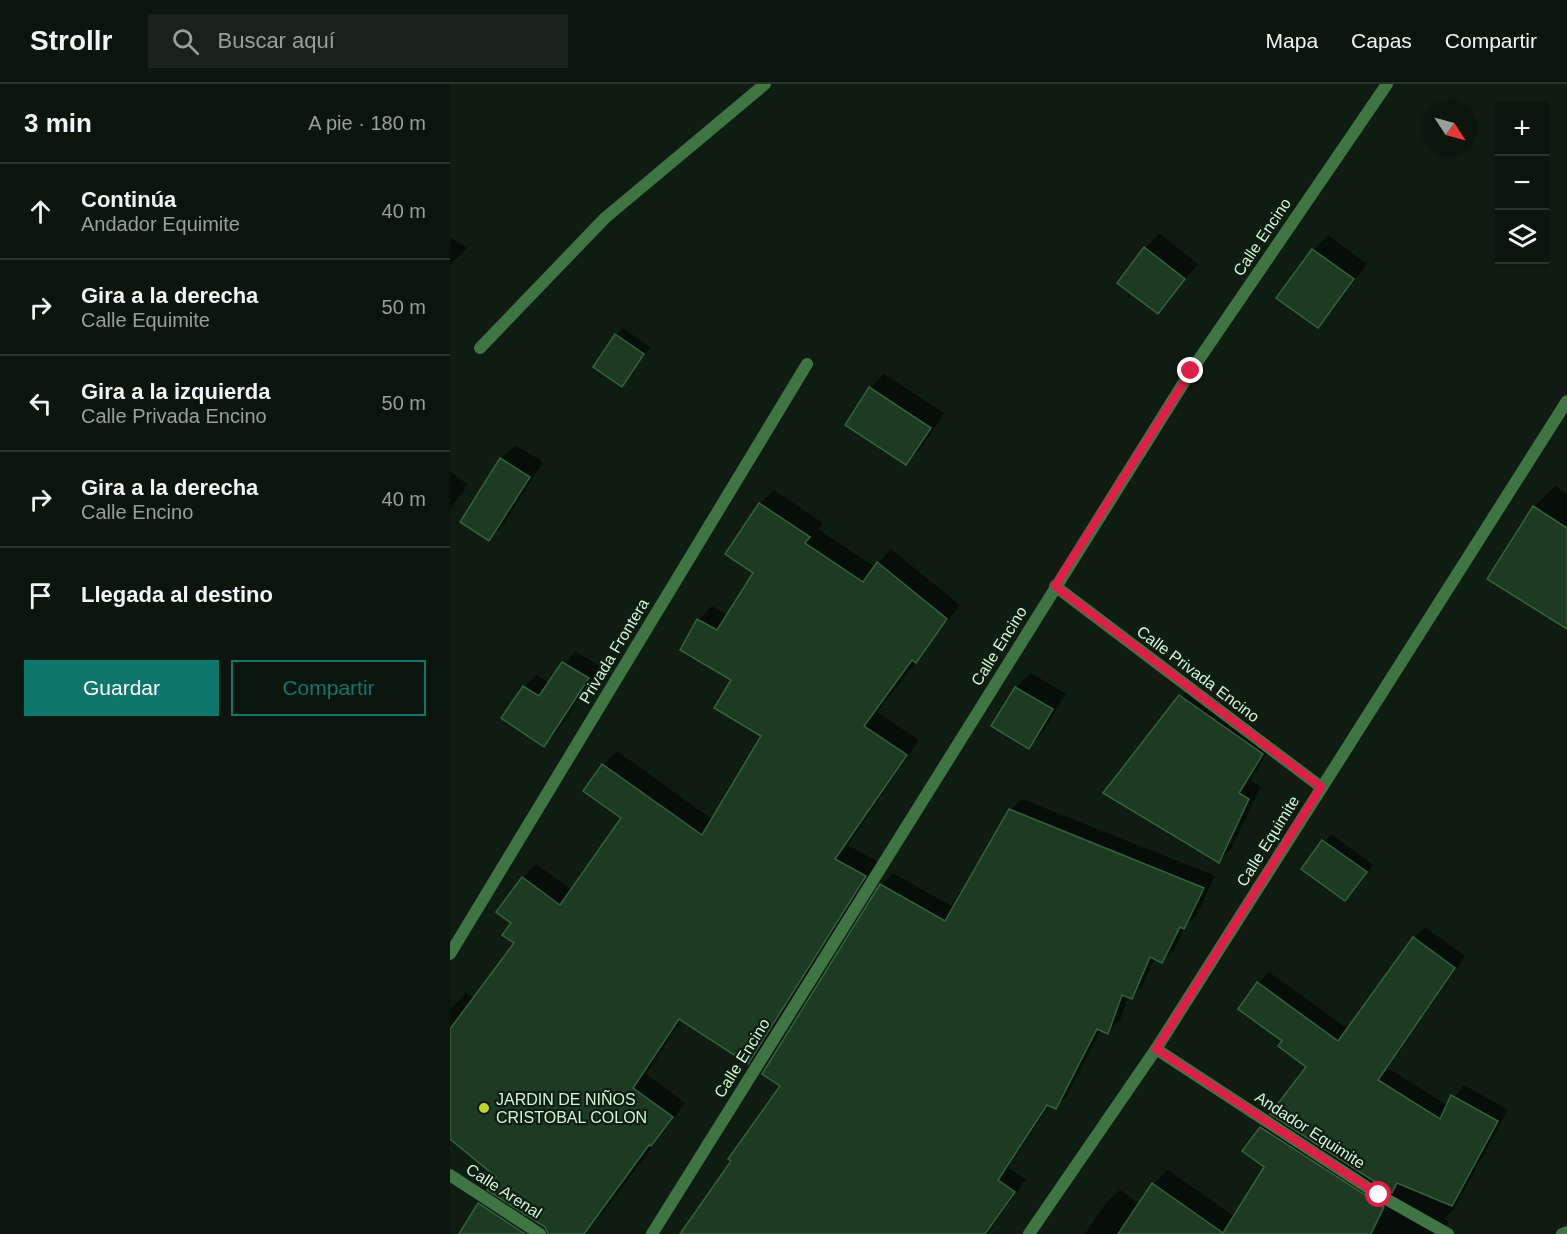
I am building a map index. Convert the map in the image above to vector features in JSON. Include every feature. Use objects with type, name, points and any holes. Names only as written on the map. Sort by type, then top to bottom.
[{"type":"street","points":[[480,348],[605,218],[765,84]]},
{"type":"street","name":"Calle Encino","points":[[652,1234],[1191,371],[1387,84]]},
{"type":"street","name":"Privada Frontera","points":[[450,954],[807,364]]},
{"type":"street","name":"Calle Equimite","points":[[1029,1234],[1156,1049],[1567,401]]},
{"type":"street","name":"Calle Privada Encino","points":[[1055,586],[1321,787]]},
{"type":"street","name":"Andador Equimite","points":[[1156,1049],[1379,1195],[1449,1234]]},
{"type":"street","name":"Calle Arenal","points":[[450,1175],[540,1234]]},
{"type":"street","points":[[1562,1234],[1567,1232]]},
{"type":"building","points":[[1144,247],[1185,279],[1158,314],[1117,283]]},
{"type":"building","points":[[1312,249],[1354,279],[1318,328],[1276,298]]},
{"type":"building","points":[[615,334],[644,354],[622,387],[593,367]]},
{"type":"building","points":[[869,387],[931,428],[906,465],[845,425]]},
{"type":"building","points":[[500,458],[530,477],[489,541],[460,522]]},
{"type":"building","points":[[759,503],[810,537],[805,543],[863,582],[877,562],[947,619],[916,663],[912,660],[864,726],[907,755],[835,859],[866,876],[748,1064],[679,1019],[633,1088],[673,1117],[651,1146],[649,1145],[584,1234],[548,1234],[545,1227],[487,1190],[496,1177],[450,1139],[450,1029],[514,943],[502,935],[511,923],[496,912],[522,877],[560,905],[621,818],[583,791],[602,764],[702,835],[761,736],[714,708],[731,680],[680,650],[697,619],[717,630],[753,573],[725,554]]},
{"type":"building","points":[[1533,506],[1567,528],[1567,629],[1487,579]]},
{"type":"building","points":[[562,662],[589,678],[544,747],[501,718],[523,686],[539,696]]},
{"type":"building","points":[[1015,687],[1053,709],[1029,749],[991,726]]},
{"type":"building","points":[[1179,695],[1263,754],[1239,793],[1249,799],[1219,863],[1103,793]]},
{"type":"building","points":[[1009,809],[1204,888],[1184,929],[1180,927],[1162,963],[1150,957],[1132,999],[1122,995],[1108,1034],[1097,1029],[1056,1109],[1047,1105],[998,1180],[1015,1192],[985,1234],[680,1234],[731,1161],[728,1159],[780,1086],[762,1074],[880,884],[945,921]]},
{"type":"building","points":[[1322,840],[1367,872],[1345,901],[1301,869]]},
{"type":"building","points":[[1413,937],[1455,968],[1378,1080],[1440,1119],[1451,1095],[1498,1121],[1452,1206],[1397,1183],[1392,1193],[1270,1114],[1306,1067],[1278,1046],[1282,1041],[1238,1009],[1257,982],[1338,1041]]},
{"type":"building","points":[[1260,1127],[1384,1207],[1371,1234],[1118,1234],[1152,1183],[1223,1233],[1264,1167],[1242,1151]]},
{"type":"building","points":[[478,1203],[525,1234],[459,1234]]},
{"type":"place","name":"JARDIN DE NIÑOS CRISTOBAL COLON","points":[[484,1108]]},
{"type":"route","points":[[1191,371],[1055,586],[1321,787],[1156,1049],[1379,1195]]}]
